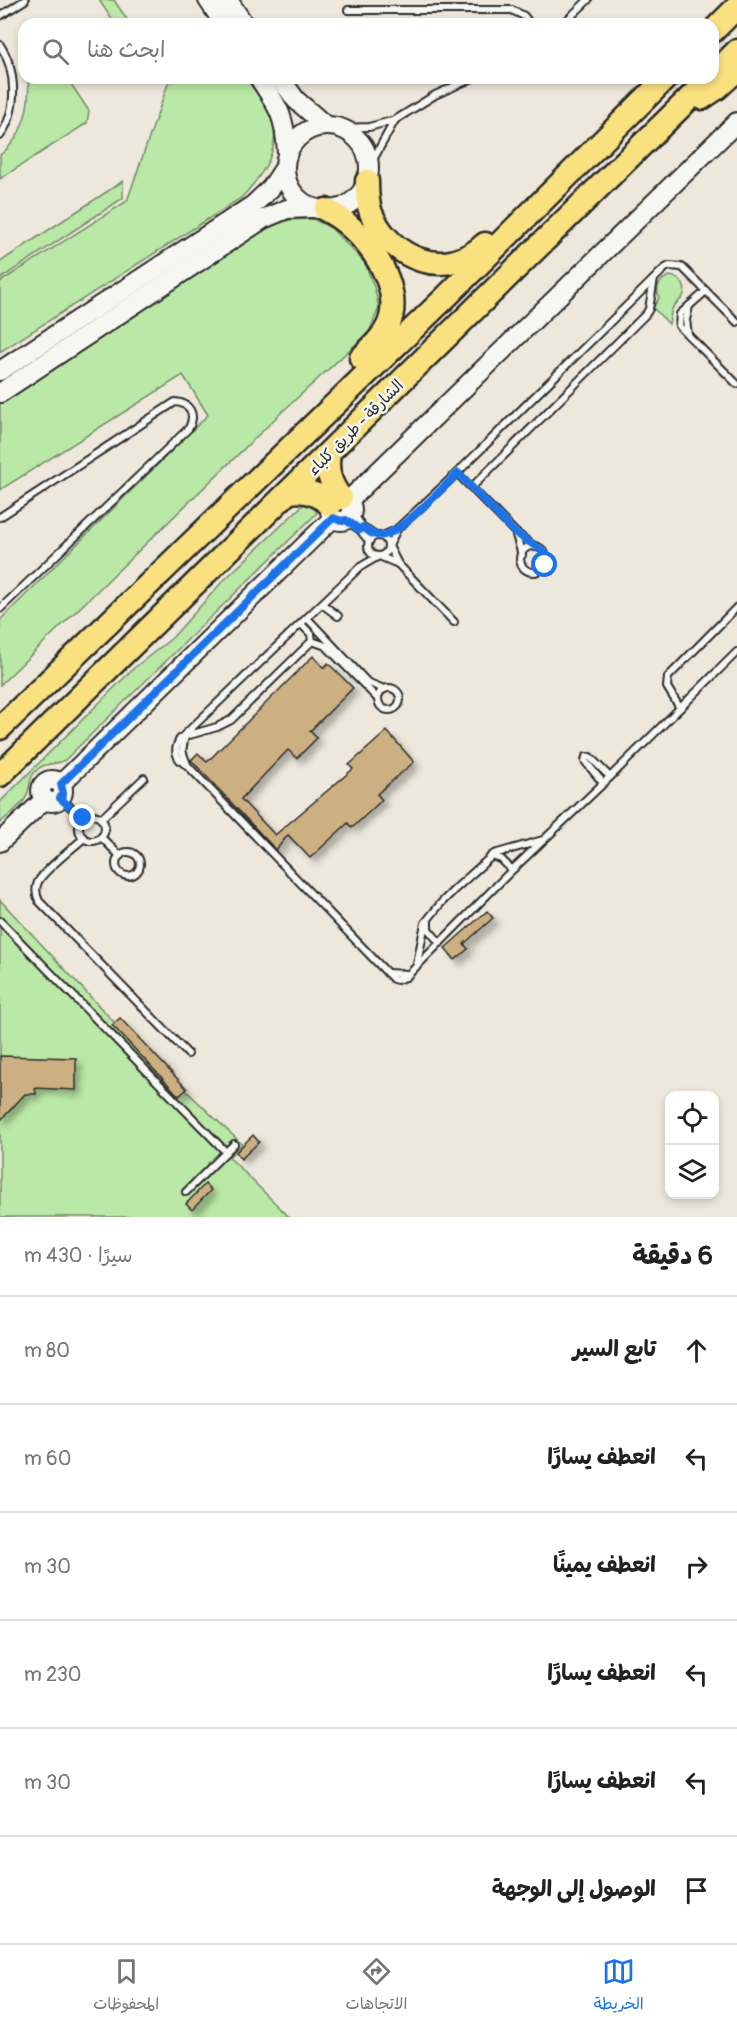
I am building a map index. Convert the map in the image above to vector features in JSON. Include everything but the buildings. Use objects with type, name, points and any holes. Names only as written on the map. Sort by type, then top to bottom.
[{"type":"highway","name":"الشارقة - طريق كلباء","points":[[719,68],[737,51]]},
{"type":"highway","points":[[679,108],[710,93],[737,70]]},
{"type":"highway","points":[[368,174],[367,197],[371,212],[377,225],[395,247],[406,254],[432,263],[461,260],[478,250],[650,84]]},
{"type":"highway","name":"الشارقة - طريق كلباء","points":[[2,725],[447,296],[660,84]]},
{"type":"highway","name":"الشارقة - طريق كلباء","points":[[0,775],[703,84]]},
{"type":"highway","points":[[168,565],[180,539],[190,525],[380,339],[388,327],[393,298],[390,283],[381,267],[346,221],[319,209]]},
{"type":"highway","points":[[328,453],[330,482],[347,514]]},
{"type":"highway","points":[[289,492],[311,492],[347,514]]},
{"type":"street","points":[[208,0],[234,12]]},
{"type":"street","points":[[264,84],[282,115],[285,125],[286,180],[292,192],[301,201],[319,209]]},
{"type":"street","points":[[0,393],[263,219],[287,209],[339,208],[351,202],[360,193],[368,174],[367,154],[361,143],[352,134],[334,127],[296,100],[284,84]]},
{"type":"street","points":[[0,842],[55,794],[347,514],[737,122]]},
{"type":"street","points":[[0,371],[253,205],[271,188],[299,136],[316,127],[334,127]]},
{"type":"lane","points":[[0,16],[25,0]]},
{"type":"lane","points":[[569,18],[588,0]]},
{"type":"lane","points":[[348,10],[512,10],[521,13],[525,18]]},
{"type":"lane","points":[[0,45],[10,66],[13,100],[9,119],[0,136]]},
{"type":"lane","points":[[334,127],[369,127],[395,120],[428,99],[460,84]]},
{"type":"lane","points":[[368,174],[395,120]]},
{"type":"lane","points":[[737,322],[687,271],[676,265],[664,269],[458,473],[396,530],[386,553],[360,567],[186,736],[182,751],[187,765],[393,980],[402,980],[737,652]]},
{"type":"lane","points":[[472,487],[646,314],[650,306],[654,278]]},
{"type":"lane","points":[[706,291],[689,306],[686,320],[688,334],[737,384]]},
{"type":"lane","points":[[0,517],[174,402],[189,407],[193,421],[189,428],[0,609]]},
{"type":"lane","points":[[458,473],[514,532],[540,548],[546,556],[542,569],[528,571],[522,564],[522,555],[514,532]]},
{"type":"lane","points":[[347,514],[387,540],[398,564],[453,622]]},
{"type":"lane","points":[[347,514],[369,545],[372,554],[398,564]]},
{"type":"lane","points":[[360,567],[369,545],[378,536],[396,530]]},
{"type":"lane","points":[[522,555],[529,548],[535,547]]},
{"type":"lane","points":[[321,604],[338,616]]},
{"type":"lane","points":[[680,708],[667,687],[668,677],[737,607]]},
{"type":"lane","points":[[304,621],[312,641]]},
{"type":"lane","points":[[304,621],[367,682],[384,689],[392,688],[399,693],[399,705],[392,710],[384,710],[378,704],[379,694],[384,689]]},
{"type":"lane","points":[[312,641],[326,646],[378,699]]},
{"type":"lane","points":[[186,736],[217,727],[231,720],[312,641]]},
{"type":"lane","points":[[603,783],[585,761],[586,757],[590,757],[610,777]]},
{"type":"lane","points":[[102,819],[144,778]]},
{"type":"lane","points":[[55,794],[83,818]]},
{"type":"lane","points":[[90,815],[102,819],[105,828],[101,837],[93,841],[81,835],[79,826],[83,818],[90,815]]},
{"type":"lane","points":[[101,837],[120,856]]},
{"type":"lane","points":[[84,838],[40,878],[36,887],[37,897],[188,1054]]},
{"type":"lane","points":[[417,966],[423,931],[429,918],[455,889],[496,853],[543,840]]},
{"type":"lane","points":[[491,856],[501,859],[512,870]]},
{"type":"lane","points":[[429,918],[428,929],[440,943]]},
{"type":"lane","points":[[0,921],[226,1152]]},
{"type":"lane","points":[[186,1192],[234,1144]]},
{"type":"green space","points":[[99,0],[114,0],[126,18],[111,18]]},
{"type":"green space","points":[[29,84],[71,84],[89,111],[87,123],[0,179],[0,155],[20,131],[27,110]]},
{"type":"green space","points":[[168,84],[250,84],[269,114],[274,138],[269,160],[241,198],[0,352],[0,282],[127,201]]},
{"type":"green space","points":[[123,181],[123,198],[0,279],[0,262]]},
{"type":"green space","points":[[313,219],[331,228],[365,263],[379,308],[369,332],[284,410],[0,685],[0,620],[208,415],[183,375],[0,490],[0,398],[266,227],[289,220]]},
{"type":"green space","points":[[670,276],[683,284],[685,291],[672,309],[669,324],[653,308],[659,298],[659,284]]},
{"type":"green space","points":[[306,502],[317,508],[316,514],[65,760],[44,765],[35,772],[25,799],[0,823],[0,802],[134,668],[172,638],[222,582]]},
{"type":"green space","points":[[0,900],[113,1021],[242,1144],[229,1157],[289,1217],[0,1217]]},
{"type":"route","points":[[83,818],[60,798],[63,793],[61,784],[333,518],[346,520],[360,530],[363,527],[375,536],[382,536],[396,530],[458,473],[514,532],[543,551],[546,556],[545,565]]}]
